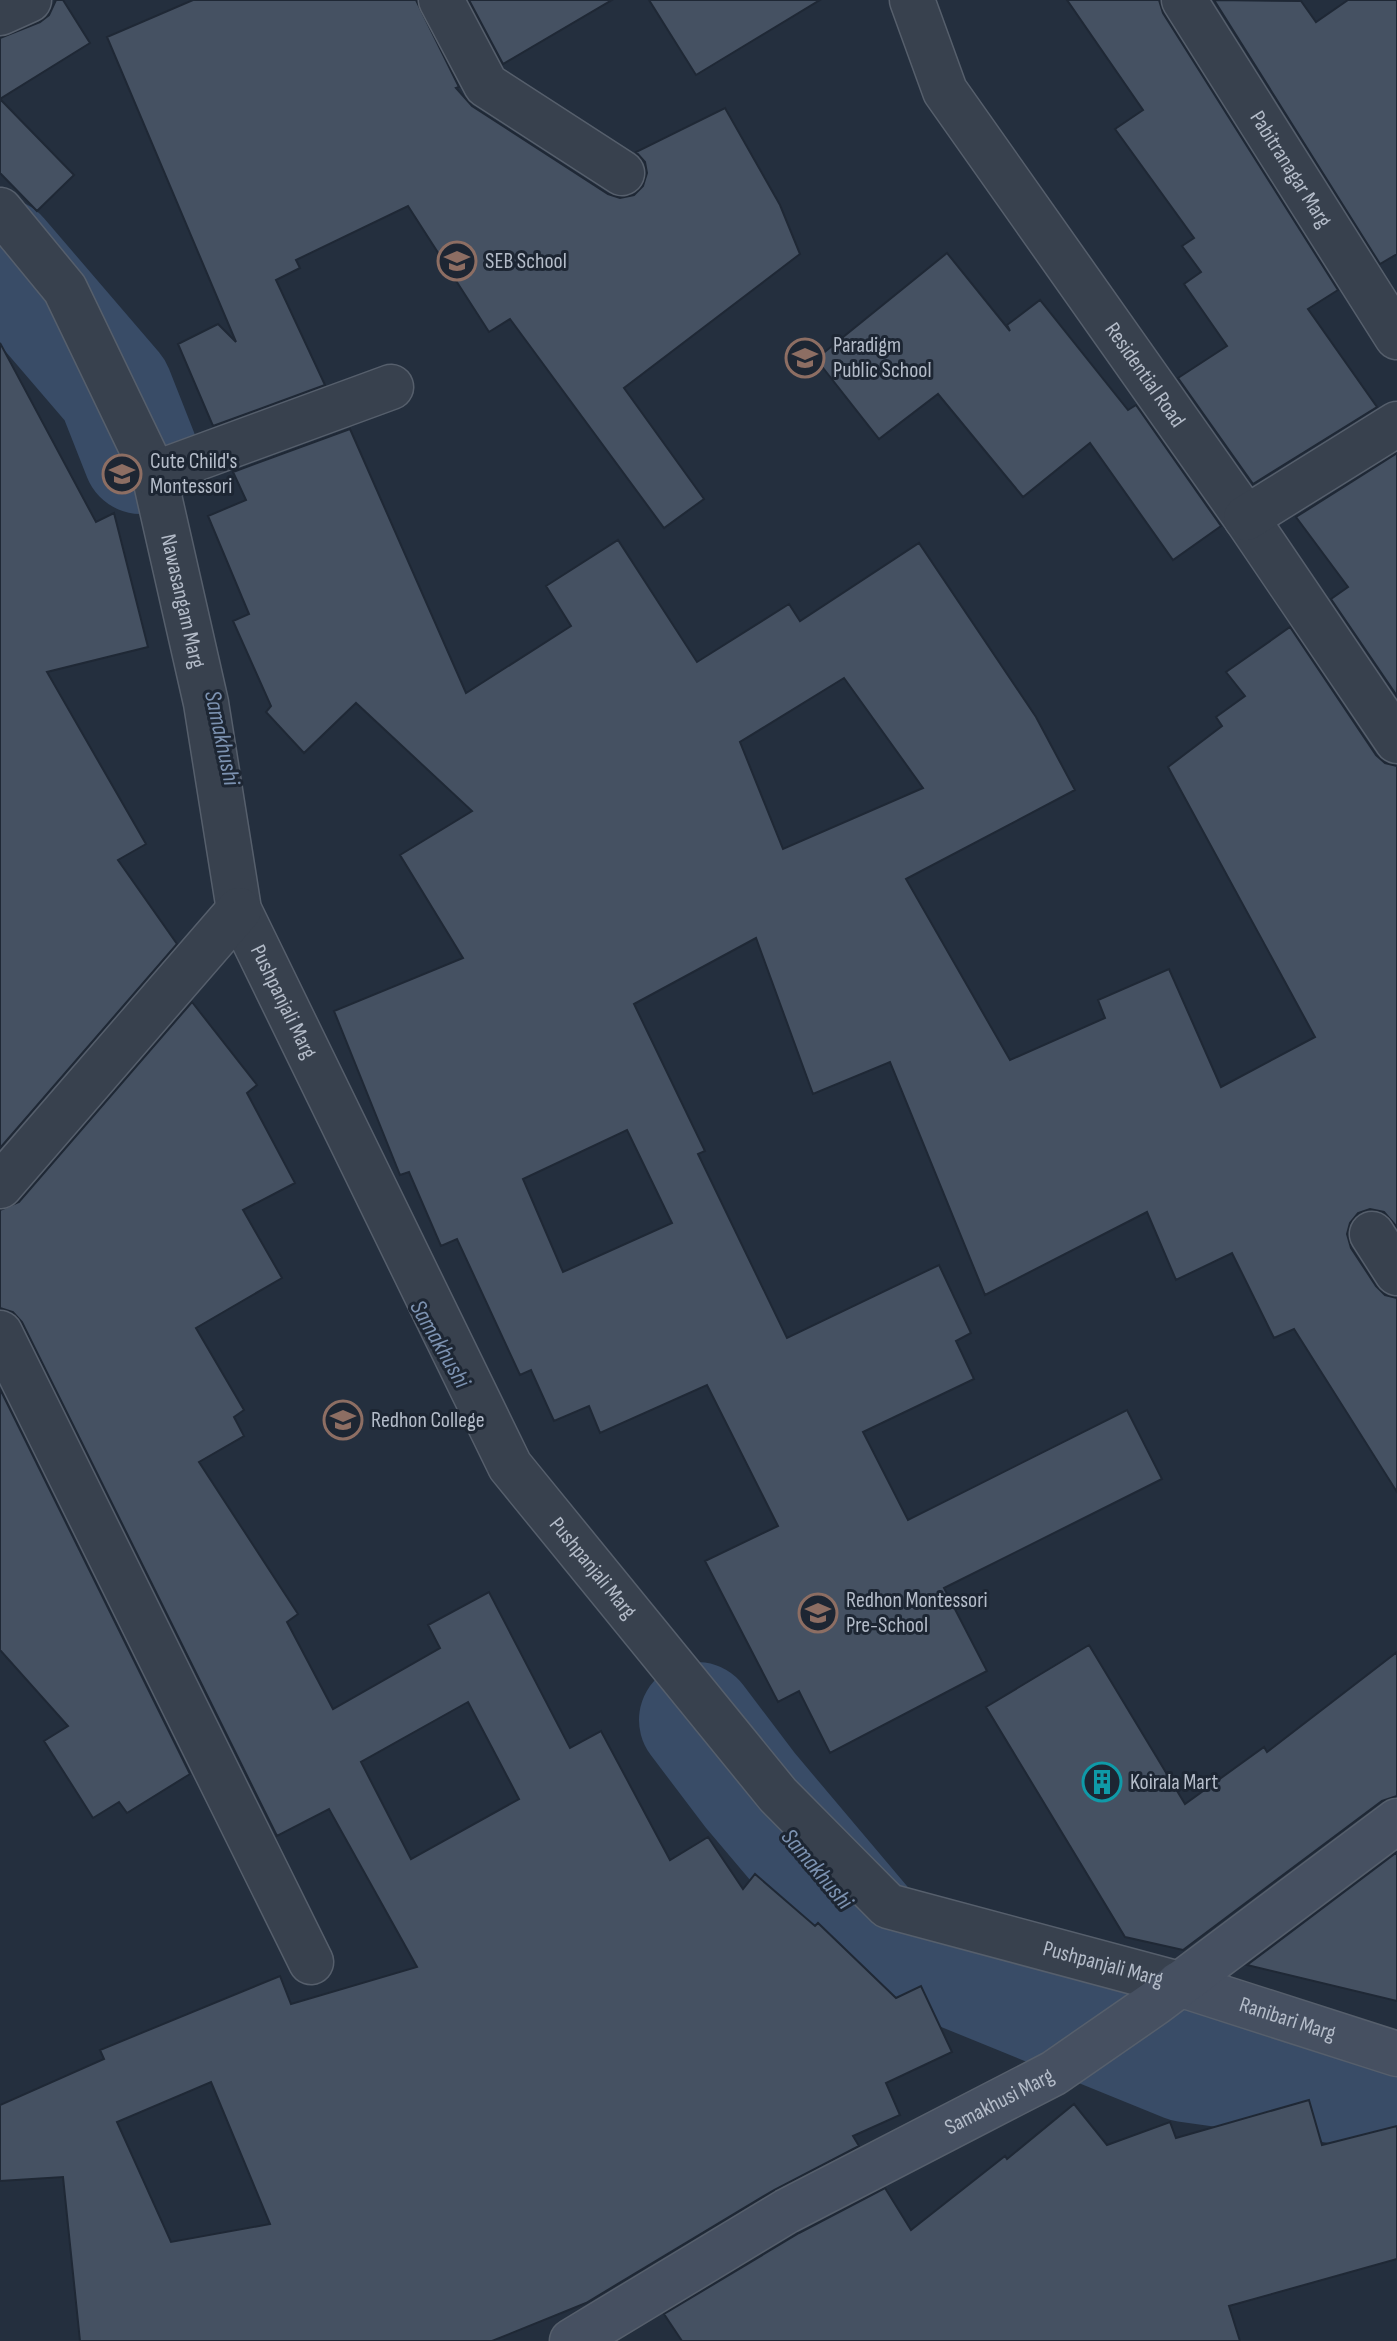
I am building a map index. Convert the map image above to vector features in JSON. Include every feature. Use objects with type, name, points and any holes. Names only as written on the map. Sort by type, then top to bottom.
[{"type":"main road","name":"Samakhusi Marg","points":[[572,2341],[787,2211],[1054,2073],[1167,1993],[1397,1821]]},
{"type":"main road","name":"Ranibari Marg","points":[[1167,1993],[1397,2054]]},
{"type":"street","points":[[0,13],[29,0]]},
{"type":"street","points":[[441,0],[486,85],[622,173]]},
{"type":"street","name":"Residential Road","points":[[912,0],[945,91],[1246,518],[1397,741]]},
{"type":"street","name":"Pabitranagar Marg","points":[[1184,0],[1397,337]]},
{"type":"street","name":"Nawasangam Marg","points":[[0,210],[65,289],[154,474],[206,703],[239,910]]},
{"type":"street","points":[[154,474],[391,387]]},
{"type":"street","points":[[1246,518],[1397,424]]},
{"type":"street","points":[[0,1186],[239,910]]},
{"type":"street","name":"Pushpanjali Marg","points":[[239,910],[510,1466],[778,1795],[888,1906],[1167,1993]]},
{"type":"street","points":[[1372,1234],[1397,1273]]},
{"type":"street","points":[[0,1333],[311,1962]]},
{"type":"building","points":[[56,0],[63,0],[90,43],[0,99],[0,38],[40,22],[49,15]]},
{"type":"building","points":[[193,0],[416,0],[459,87],[456,88],[472,106],[608,194],[620,198],[634,195],[643,186],[647,173],[645,162],[636,152],[725,108],[780,205],[800,254],[624,388],[704,499],[664,528],[510,319],[489,332],[408,206],[296,260],[300,268],[276,280],[325,385],[213,426],[178,344],[218,324],[236,342],[107,37]]},
{"type":"building","points":[[469,0],[612,0],[503,64]]},
{"type":"building","points":[[649,0],[820,0],[696,75]]},
{"type":"building","points":[[1067,0],[1159,0],[1163,13],[1338,290],[1308,309],[1377,407],[1253,484],[1178,378],[1227,346],[1184,284],[1201,272],[1182,246],[1194,238],[1115,129],[1143,110]]},
{"type":"building","points":[[1214,0],[1301,1],[1316,22],[1348,0],[1397,0],[1397,254],[1380,264]]},
{"type":"building","points":[[0,99],[74,175],[37,211],[0,173]]},
{"type":"building","points":[[947,253],[1010,331],[1007,325],[1040,300],[1128,410],[1136,405],[1221,526],[1173,560],[1090,443],[1023,497],[938,394],[879,439],[816,359]]},
{"type":"building","points":[[0,343],[96,522],[114,513],[148,647],[47,672],[146,844],[118,860],[177,944],[0,1148]]},
{"type":"building","points":[[350,429],[466,693],[571,626],[546,586],[618,540],[697,662],[789,604],[800,621],[919,543],[1036,717],[1075,790],[906,879],[1010,1060],[1105,1018],[1098,1000],[1169,969],[1221,1087],[1315,1037],[1168,767],[1222,726],[1216,717],[1245,696],[1226,672],[1290,627],[1376,755],[1385,763],[1397,766],[1397,1227],[1384,1212],[1370,1209],[1358,1213],[1350,1223],[1347,1234],[1351,1248],[1376,1286],[1385,1295],[1397,1298],[1397,1492],[1294,1329],[1274,1338],[1232,1253],[1176,1280],[1147,1212],[985,1295],[890,1062],[813,1094],[756,938],[634,1004],[705,1151],[698,1154],[787,1338],[939,1265],[971,1333],[956,1341],[974,1379],[863,1432],[908,1520],[1127,1410],[1162,1479],[944,1588],[987,1671],[830,1753],[799,1691],[778,1702],[705,1561],[778,1526],[707,1385],[600,1433],[589,1406],[554,1421],[531,1370],[520,1375],[457,1239],[441,1246],[409,1172],[400,1175],[334,1011],[463,958],[400,855],[472,811],[356,703],[304,753],[266,712],[271,706],[233,621],[249,614],[208,516],[246,500],[233,472]],"holes":[[[844,678],[923,788],[783,849],[740,742]],[[627,1130],[672,1223],[563,1272],[523,1179]]]},
{"type":"building","points":[[1397,453],[1397,696],[1331,599],[1348,587],[1296,517]]},
{"type":"building","points":[[192,1002],[257,1085],[247,1093],[295,1183],[243,1210],[282,1278],[196,1328],[244,1410],[234,1417],[244,1436],[199,1462],[298,1614],[287,1622],[333,1709],[440,1648],[428,1625],[489,1592],[570,1748],[601,1731],[670,1860],[708,1837],[743,1889],[755,1874],[815,1926],[818,1923],[896,1998],[921,1986],[952,2052],[886,2083],[900,2115],[853,2136],[859,2146],[774,2190],[586,2303],[492,2341],[80,2341],[63,2177],[0,2181],[0,2105],[104,2059],[100,2050],[280,1976],[291,2004],[417,1967],[329,1809],[277,1836],[22,1322],[13,1312],[0,1308],[0,1210],[19,1202]],"holes":[[[468,1702],[519,1799],[411,1859],[361,1762]],[[211,2082],[270,2224],[171,2242],[117,2122]]]},
{"type":"building","points":[[0,1389],[190,1774],[127,1813],[119,1802],[93,1818],[44,1741],[68,1726],[0,1650]]},
{"type":"building","points":[[1089,1645],[1185,1804],[1264,1747],[1267,1752],[1397,1652],[1397,1796],[1382,1801],[1183,1950],[1125,1937],[986,1707]]},
{"type":"building","points":[[1397,1852],[1397,2001],[1247,1965]]},
{"type":"building","points":[[1309,2100],[1322,2145],[1397,2126],[1397,2259],[1229,2306],[1240,2341],[682,2341],[664,2314],[799,2233],[885,2188],[911,2230],[1005,2156],[1007,2159],[1074,2104],[1107,2145],[1170,2122],[1176,2138]]},
{"type":"waterway","name":"Samakhushi","points":[[0,256],[115,390],[141,456]]},
{"type":"waterway","name":"Samakhushi","points":[[697,1720],[750,1790],[874,1937],[1186,2064],[1397,2094]]},
{"type":"place","name":"SEB School","points":[[457,261]]},
{"type":"place","name":"Paradigm Public School","points":[[805,358]]},
{"type":"place","name":"Cute Child's Montessori","points":[[122,474]]},
{"type":"place","name":"Redhon College","points":[[343,1420]]},
{"type":"place","name":"Redhon Montessori Pre-School","points":[[818,1613]]},
{"type":"place","name":"Koirala Mart","points":[[1102,1782]]}]
